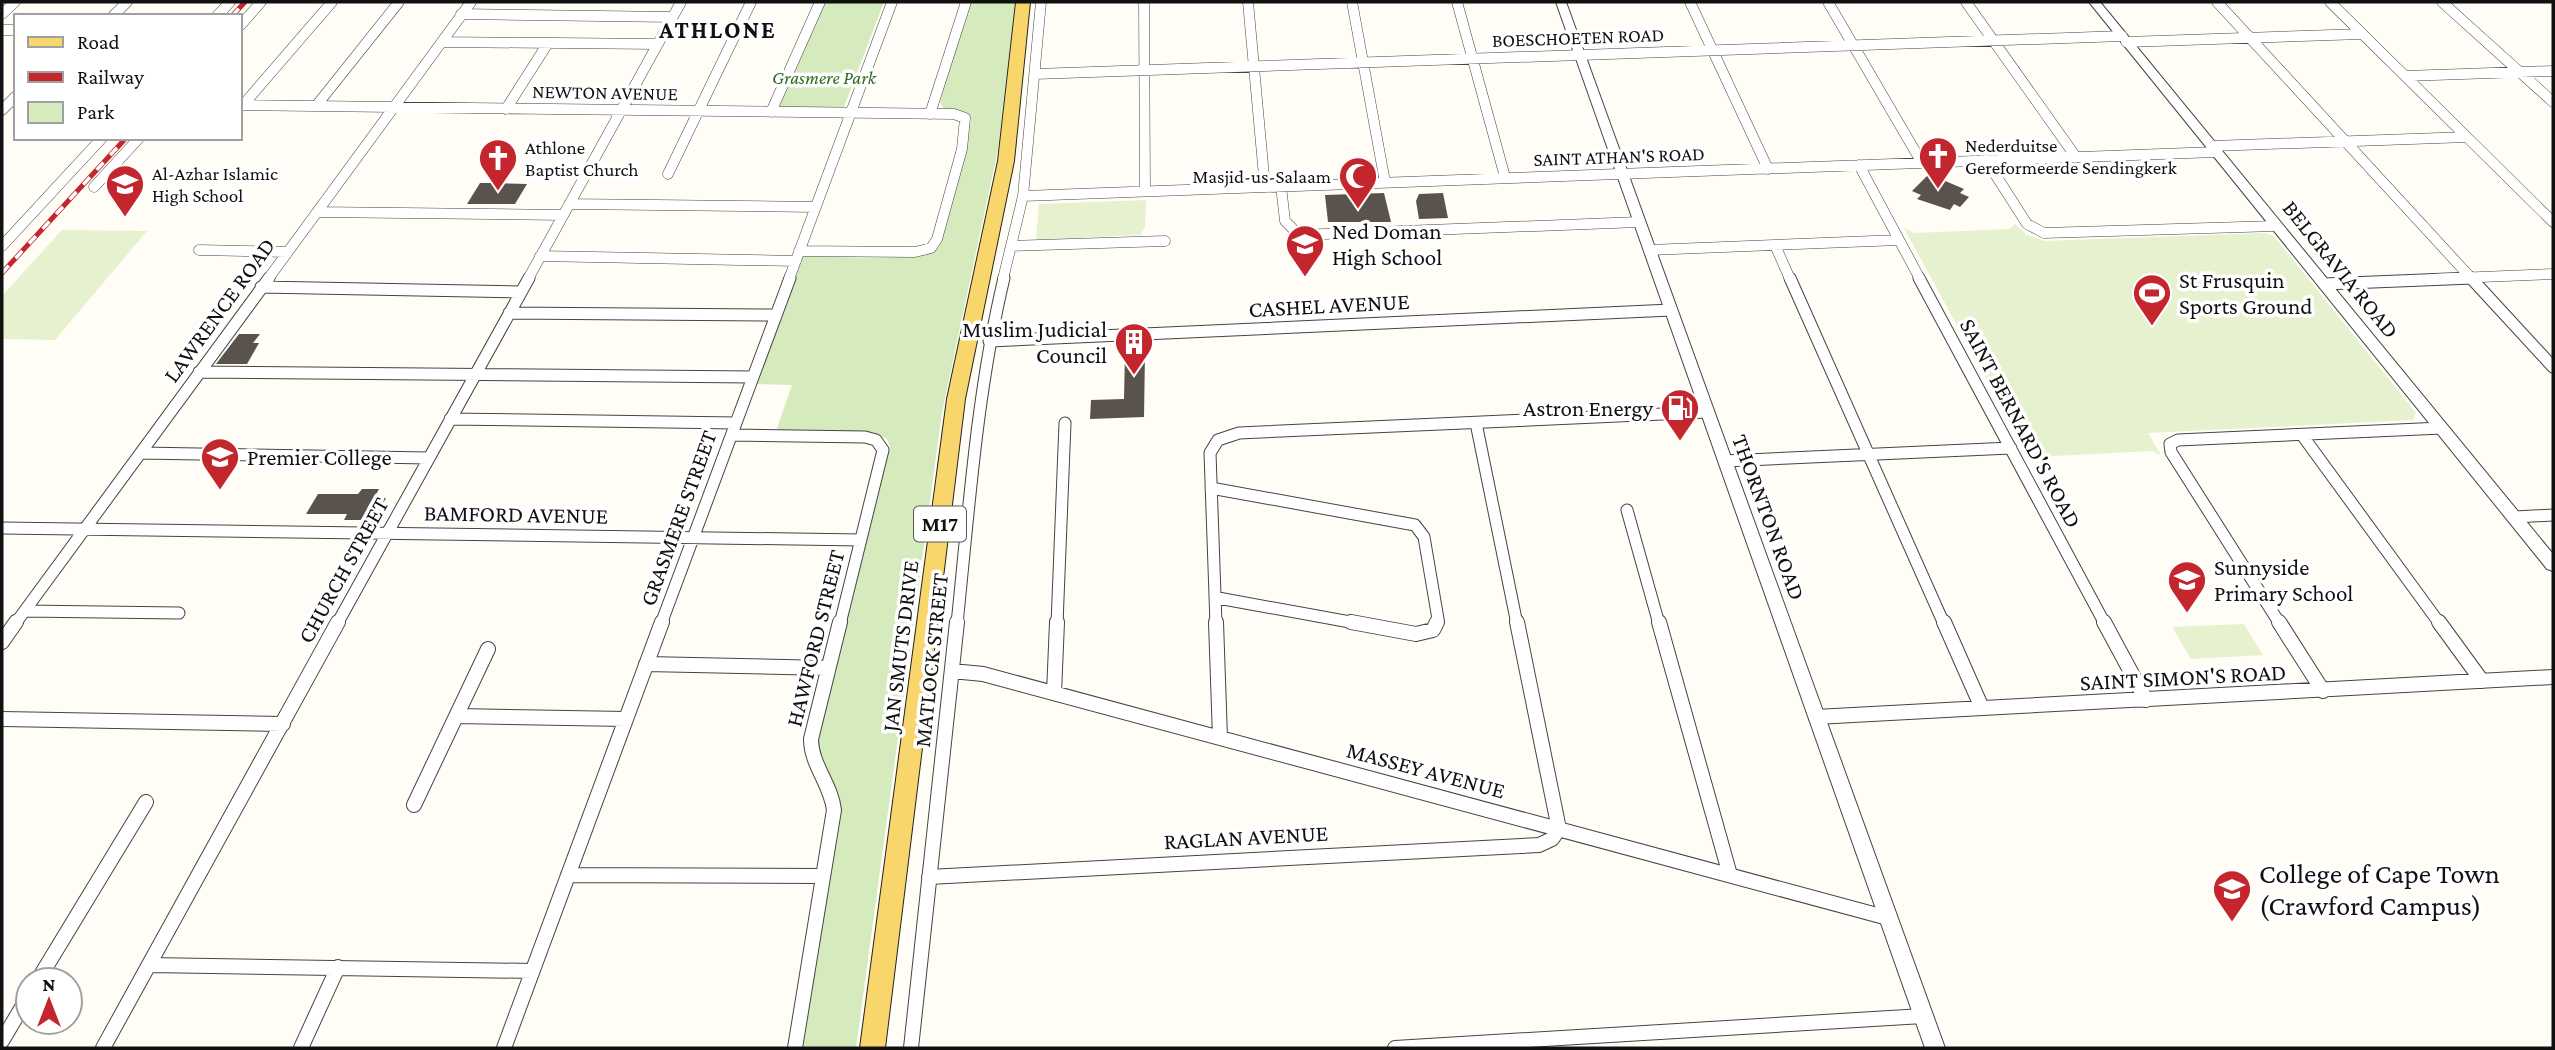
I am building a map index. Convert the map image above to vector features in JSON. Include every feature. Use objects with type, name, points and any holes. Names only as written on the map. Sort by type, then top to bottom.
[{"type":"main road","name":"JAN SMUTS DRIVE","points":[[872,1048],[956,399],[1006,161],[1023,2]]},
{"type":"street","points":[[2,14],[15,2]]},
{"type":"street","points":[[242,24],[261,2]]},
{"type":"street","points":[[242,105],[332,2]]},
{"type":"street","points":[[316,106],[400,2]]},
{"type":"street","name":"LAWRENCE ROAD","points":[[2,642],[471,2]]},
{"type":"street","name":"CHURCH STREET","points":[[103,1048],[681,2]]},
{"type":"street","points":[[668,174],[751,2]]},
{"type":"street","points":[[771,112],[820,2]]},
{"type":"street","name":"GRASMERE STREET","points":[[504,1048],[892,2]]},
{"type":"street","points":[[930,114],[966,2]]},
{"type":"street","name":"MATLOCK STREET","points":[[911,1048],[989,341],[1023,196],[1041,2]]},
{"type":"street","points":[[1144,2],[1145,191]]},
{"type":"street","points":[[1248,2],[1265,187]]},
{"type":"street","points":[[1352,2],[1385,182]]},
{"type":"street","points":[[1457,2],[1505,177]]},
{"type":"street","name":"THORNTON ROAD","points":[[1561,2],[1935,1048]]},
{"type":"street","points":[[1690,2],[1768,169]]},
{"type":"street","points":[[1828,2],[1922,163]]},
{"type":"street","points":[[1966,2],[2076,157]]},
{"type":"street","name":"BELGRAVIA ROAD","points":[[2094,2],[2553,565]]},
{"type":"street","points":[[2217,2],[2553,367]]},
{"type":"street","points":[[2330,2],[2553,222]]},
{"type":"street","points":[[2442,2],[2553,102]]},
{"type":"street","points":[[461,15],[673,17]]},
{"type":"street","name":"BOESCHOETEN ROAD","points":[[1035,74],[1994,41],[2362,34]]},
{"type":"street","points":[[442,42],[657,44]]},
{"type":"street","points":[[506,108],[548,43]]},
{"type":"street","points":[[2405,76],[2553,71]]},
{"type":"street","name":"NEWTON AVENUE","points":[[242,105],[958,114],[966,121],[937,239],[931,248],[915,252],[798,256]]},
{"type":"street","name":"SAINT ATHAN'S ROAD","points":[[1023,196],[2076,157],[2468,137]]},
{"type":"street","points":[[2,246],[6,237],[100,140]]},
{"type":"street","points":[[94,187],[137,140]]},
{"type":"street","points":[[1986,160],[2019,213],[2036,230],[2063,234],[2276,226]]},
{"type":"street","name":"SAINT BERNARD'S ROAD","points":[[1859,165],[2146,700]]},
{"type":"street","points":[[1281,186],[1285,225],[1290,232],[1299,235],[1639,222]]},
{"type":"street","points":[[317,212],[816,207]]},
{"type":"street","points":[[1649,250],[1899,240]]},
{"type":"street","points":[[1011,246],[1165,241]]},
{"type":"street","points":[[1775,245],[1982,708]]},
{"type":"street","points":[[199,250],[287,252]]},
{"type":"street","points":[[540,256],[798,256]]},
{"type":"street","points":[[2324,284],[2553,274]]},
{"type":"street","points":[[261,288],[520,292]]},
{"type":"street","name":"CASHEL AVENUE","points":[[989,341],[1671,310]]},
{"type":"street","points":[[509,313],[776,315]]},
{"type":"street","points":[[199,372],[753,377]]},
{"type":"street","points":[[1220,738],[1218,598],[1210,453],[1218,440],[1239,433],[1707,412]]},
{"type":"street","points":[[450,419],[734,429]]},
{"type":"street","points":[[1055,693],[1065,423]]},
{"type":"street","points":[[1476,423],[1559,829]]},
{"type":"street","points":[[2323,691],[2171,452],[2170,444],[2178,440],[2442,428]]},
{"type":"street","name":"HAWFORD STREET","points":[[734,429],[865,437],[879,443],[883,455],[810,746],[813,760],[834,803],[795,1048]]},
{"type":"street","points":[[2302,435],[2482,681]]},
{"type":"street","points":[[1725,461],[2011,448]]},
{"type":"street","points":[[141,453],[429,458]]},
{"type":"street","points":[[1211,488],[1410,523],[1420,528],[1424,537],[1438,619],[1433,630],[1416,634],[1218,598]]},
{"type":"street","points":[[1627,510],[1730,875]]},
{"type":"street","points":[[2515,517],[2553,515]]},
{"type":"street","name":"BAMFORD AVENUE","points":[[2,528],[861,540]]},
{"type":"street","points":[[25,611],[179,613]]},
{"type":"street","points":[[414,805],[488,649]]},
{"type":"street","points":[[646,664],[828,668]]},
{"type":"street","name":"MASSEY AVENUE","points":[[951,671],[983,674],[1888,918]]},
{"type":"street","name":"SAINT SIMON'S ROAD","points":[[1815,717],[2553,677]]},
{"type":"street","points":[[457,716],[626,719]]},
{"type":"street","points":[[2,719],[283,724]]},
{"type":"street","points":[[46,966],[146,802]]},
{"type":"street","name":"RAGLAN AVENUE","points":[[929,877],[1539,845],[1552,839],[1559,829]]},
{"type":"street","points":[[568,875],[822,876]]},
{"type":"street","points":[[150,965],[533,971]]},
{"type":"street","points":[[301,1048],[338,967]]},
{"type":"street","points":[[1395,1048],[1923,1016]]},
{"type":"street","points":[[2,1041],[14,1021]]},
{"type":"green space","name":"Grasmere Park","points":[[824,2],[884,2],[844,107],[778,108]]},
{"type":"green space","points":[[970,2],[1015,2],[998,149],[942,412],[856,1048],[803,1048],[841,807],[821,754],[818,735],[890,447],[887,439],[872,432],[776,431],[792,385],[756,384],[803,256],[896,257],[930,252],[939,247],[963,162],[971,120],[965,112],[944,109],[940,102]]},
{"type":"green space","points":[[1146,200],[1145,227],[1140,235],[1036,240],[1039,204]]},
{"type":"green space","name":"St Frusquin Sports Ground","points":[[2015,224],[2027,235],[2044,241],[2264,233],[2274,236],[2416,413],[2413,420],[2148,433],[2161,455],[2152,451],[2034,457],[2031,461],[1904,228],[1915,233],[2010,229]]},
{"type":"green space","points":[[62,230],[147,231],[55,340],[2,339],[2,296]]},
{"type":"green space","points":[[2244,624],[2263,655],[2191,659],[2172,627]]},
{"type":"building","name":"Nederduitse Gereformeerde Sendingkerk","points":[[1929,174],[1964,189],[1960,193],[1969,197],[1960,207],[1954,204],[1950,210],[1917,199],[1921,195],[1912,191]]},
{"type":"building","name":"Athlone Baptist Church","points":[[480,183],[527,184],[515,204],[467,204]]},
{"type":"building","name":"Masjid-us-Salaam","points":[[1384,193],[1391,222],[1328,222],[1325,195]]},
{"type":"building","points":[[1443,193],[1448,218],[1419,219],[1416,201],[1419,194]]},
{"type":"building","points":[[239,334],[260,334],[253,343],[259,343],[247,364],[216,364]]},
{"type":"building","name":"Muslim Judicial Council","points":[[1125,352],[1145,352],[1144,417],[1090,419],[1091,400],[1124,399]]},
{"type":"building","points":[[362,489],[379,489],[374,498],[386,498],[374,520],[344,520],[347,514],[306,514],[318,494],[358,494]]},
{"type":"railway","points":[[234,14],[245,2]]},
{"type":"railway","points":[[2,273],[124,140]]},
{"type":"place","name":"Nederduitse Gereformeerde Sendingkerk","points":[[1938,190]]},
{"type":"place","name":"Athlone Baptist Church","points":[[498,192]]},
{"type":"place","name":"Masjid-us-Salaam","points":[[1358,210]]},
{"type":"place","name":"Al-Azhar Islamic High School","points":[[125,218]]},
{"type":"place","name":"Ned Doman High School","points":[[1305,278]]},
{"type":"place","name":"St Frusquin Sports Ground","points":[[2152,327]]},
{"type":"place","name":"Muslim Judicial Council","points":[[1134,376]]},
{"type":"place","name":"Astron Energy","points":[[1680,442]]},
{"type":"place","name":"Premier College","points":[[220,491]]},
{"type":"place","name":"Sunnyside Primary School","points":[[2187,614]]},
{"type":"place","name":"College of Cape Town (Crawford Campus)","points":[[2232,923]]},
{"type":"district","name":"ATHLONE","points":[[718,30]]}]
